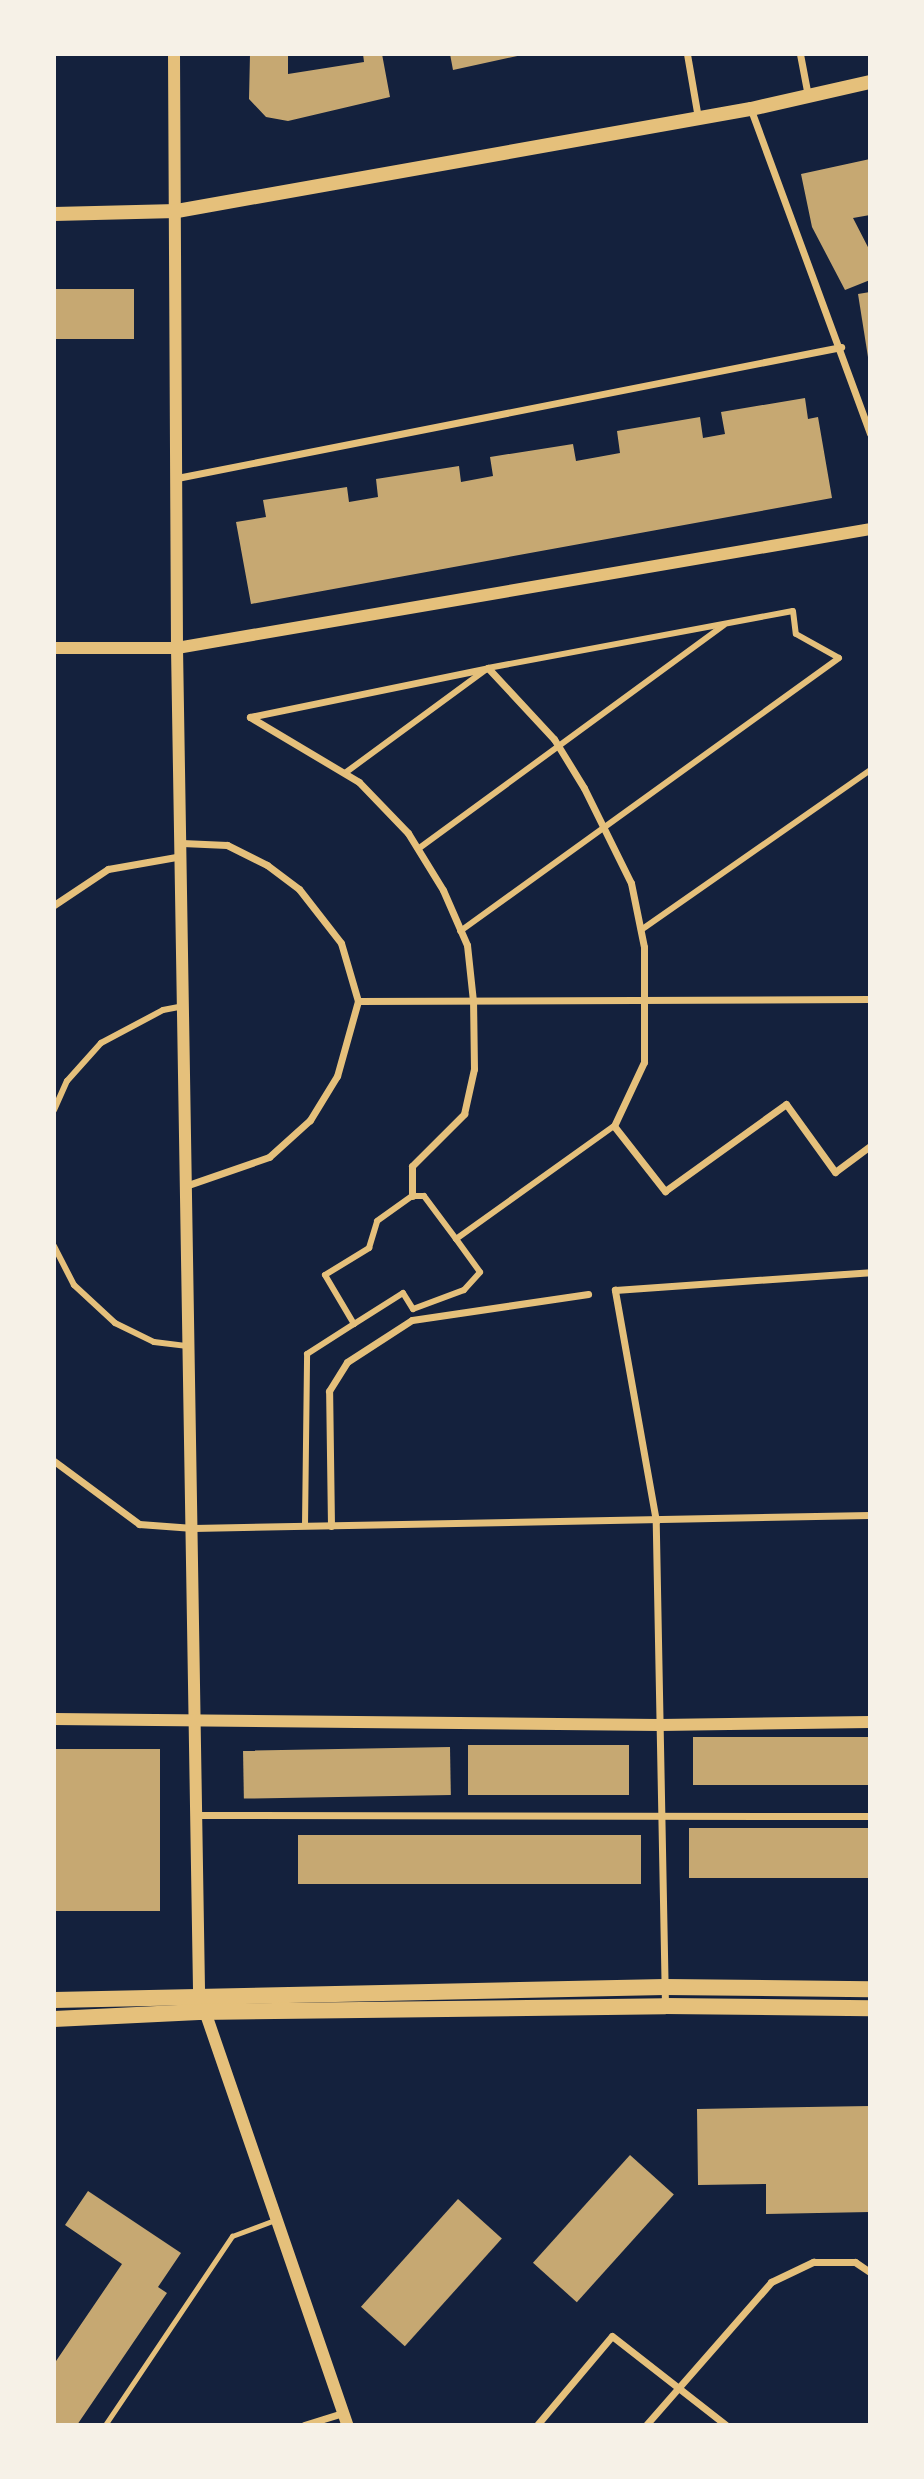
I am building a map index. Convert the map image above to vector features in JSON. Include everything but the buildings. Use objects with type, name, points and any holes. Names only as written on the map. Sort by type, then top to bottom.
[{"type":"main road","points":[[54,214],[177,211],[751,109],[870,82]]},
{"type":"main road","points":[[54,2000],[199,1994],[665,1987],[870,1989]]},
{"type":"main road","points":[[54,2019],[205,2012],[665,2006],[870,2008]]},
{"type":"street","points":[[174,54],[177,211],[177,648],[188,1185],[199,1994],[345,2419],[304,2425]]},
{"type":"street","points":[[687,54],[698,118]]},
{"type":"street","points":[[800,54],[808,96]]},
{"type":"street","points":[[751,109],[841,347],[870,434]]},
{"type":"street","points":[[177,478],[841,347]]},
{"type":"street","points":[[54,648],[177,648],[870,529]]},
{"type":"street","points":[[412,1196],[412,1166],[464,1114],[474,1069],[473,1001],[460,931],[418,849],[367,790],[345,773],[250,717],[488,668],[793,611],[796,634],[839,658],[460,931]]},
{"type":"street","points":[[418,849],[727,623]]},
{"type":"street","points":[[456,1239],[614,1126],[644,1062],[641,930],[631,883],[604,826],[558,747],[488,668]]},
{"type":"street","points":[[345,773],[488,668]]},
{"type":"street","points":[[641,930],[870,770]]},
{"type":"street","points":[[54,905],[108,869],[182,850],[227,845],[267,865],[299,889],[341,943],[358,1001],[337,1076],[310,1120],[268,1157],[188,1185]]},
{"type":"street","points":[[358,1001],[870,999]]},
{"type":"street","points":[[54,1110],[67,1081],[101,1043],[155,1014],[185,1005]]},
{"type":"street","points":[[614,1126],[665,1191],[786,1104],[835,1172],[870,1146]]},
{"type":"street","points":[[305,1526],[307,1353],[354,1324],[403,1293],[413,1309],[464,1290],[480,1272],[424,1196],[412,1196],[377,1222],[369,1248],[325,1275],[354,1324]]},
{"type":"street","points":[[54,1245],[74,1285],[115,1323],[154,1342],[190,1346]]},
{"type":"street","points":[[665,2006],[656,1521],[615,1290],[870,1272]]},
{"type":"street","points":[[331,1526],[329,1391],[347,1362],[412,1320],[589,1294]]},
{"type":"street","points":[[54,1461],[139,1524],[193,1528],[870,1515]]},
{"type":"street","points":[[54,1719],[195,1718],[660,1725],[870,1722]]},
{"type":"street","points":[[196,1815],[870,1816]]},
{"type":"street","points":[[646,2425],[771,2282],[813,2262],[855,2262],[870,2272]]},
{"type":"street","points":[[537,2425],[612,2336],[726,2425]]},
{"type":"lane","points":[[105,2425],[232,2236],[276,2219]]}]
